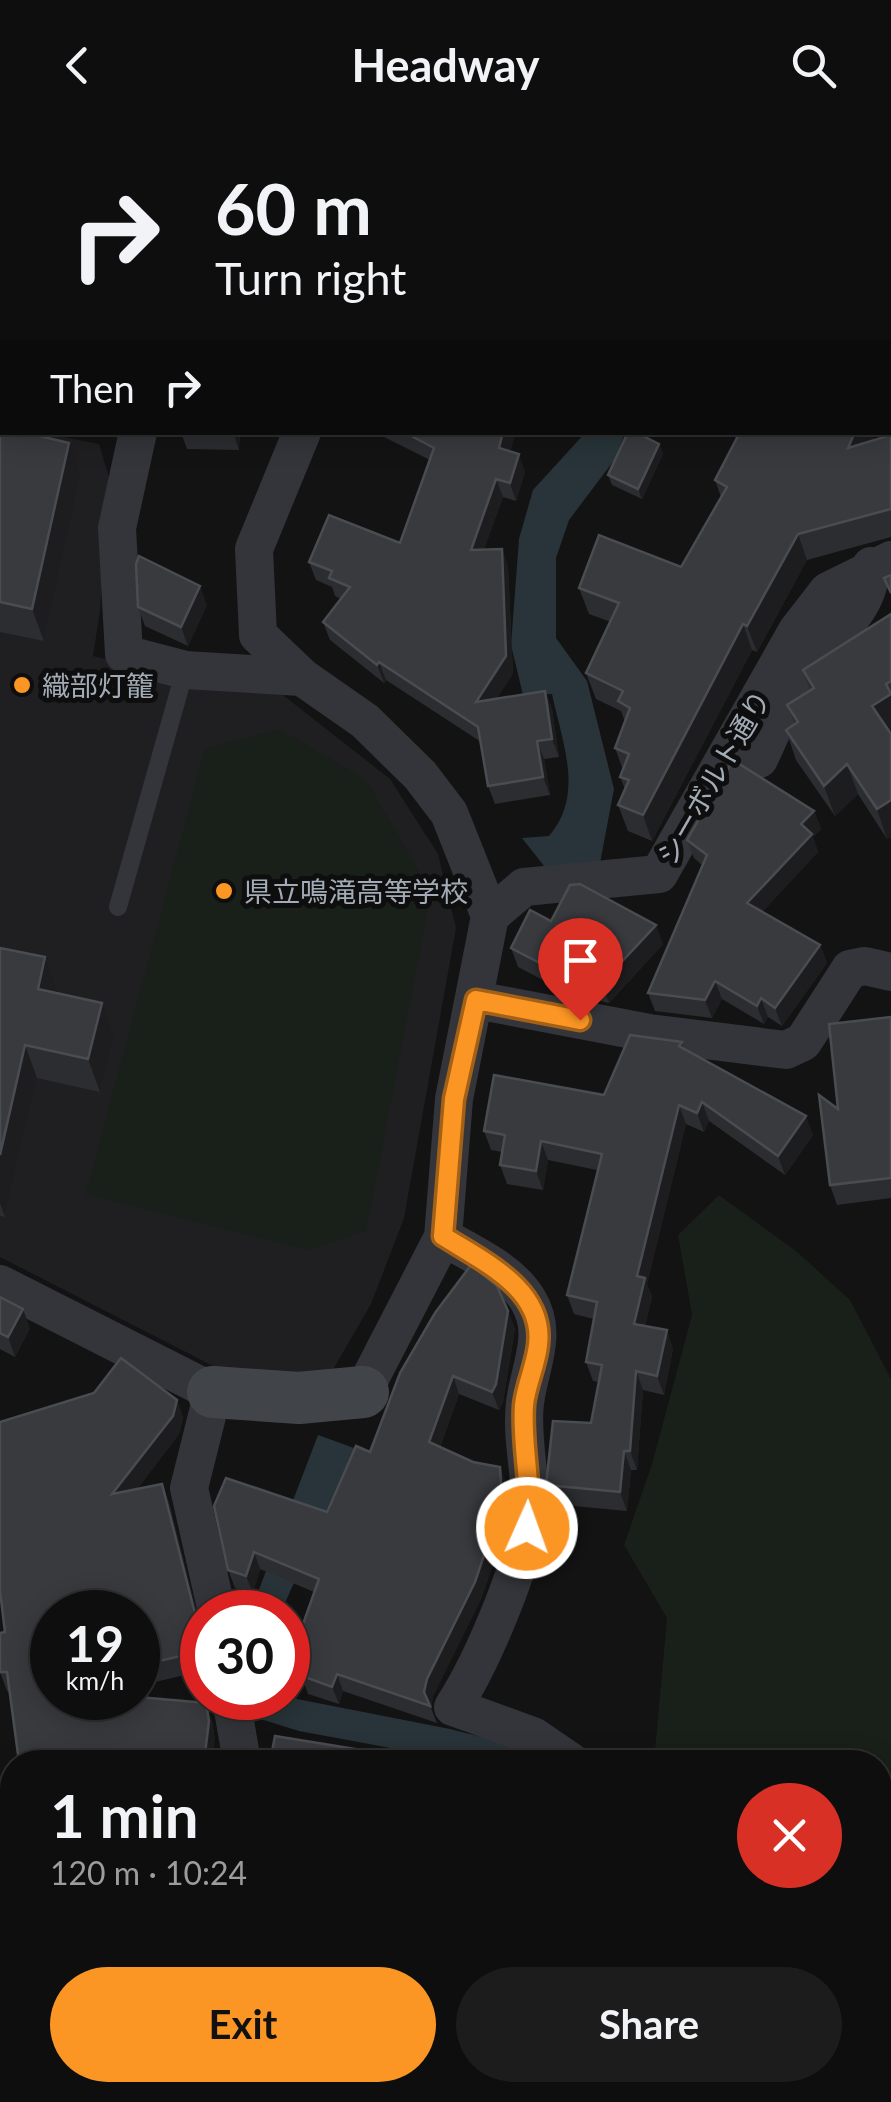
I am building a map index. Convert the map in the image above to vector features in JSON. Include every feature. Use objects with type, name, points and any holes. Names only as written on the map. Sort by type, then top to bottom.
[{"type":"street","points":[[128,435],[117,528],[124,654],[185,670],[302,677]]},
{"type":"street","points":[[0,1284],[213,1392],[299,1398],[342,1394],[443,1236],[454,1099],[490,916],[449,813],[420,774],[364,721],[302,677],[258,635],[253,595],[254,549],[301,435]]},
{"type":"street","points":[[759,759],[798,681],[862,606],[881,563]]},
{"type":"street","name":"シーボルト通り","points":[[490,916],[524,888],[659,874],[797,631],[828,591],[881,563]]},
{"type":"street","points":[[476,1000],[649,1032],[786,1050],[804,1042],[850,969],[865,966],[891,972]]},
{"type":"street","points":[[443,1236],[508,1277],[529,1302],[539,1341],[524,1405],[530,1506],[527,1528],[492,1628],[469,1682],[453,1707],[533,1736],[554,1750]]},
{"type":"street","points":[[212,1590],[189,1488],[213,1392]]},
{"type":"street","points":[[234,1720],[240,1750]]},
{"type":"lane","points":[[118,906],[185,670]]},
{"type":"shaded area","name":"県立鳴滝高等学校","points":[[0,435],[53,435],[99,444],[109,477],[93,656],[200,682],[283,695],[390,779],[438,854],[456,928],[404,1218],[371,1304],[327,1380],[217,1368],[0,1257]]},
{"type":"shaded area","points":[[583,435],[624,435],[615,459],[569,520],[556,558],[556,638],[587,681],[614,789],[600,863],[548,871],[522,838],[549,836],[560,820],[568,786],[565,749],[552,694],[523,695],[511,645],[519,539],[533,490]]},
{"type":"shaded area","points":[[280,729],[366,780],[431,892],[366,1231],[308,1250],[86,1194],[205,749]]},
{"type":"shaded area","points":[[719,1195],[796,1251],[850,1300],[891,1379],[891,1750],[655,1750],[667,1618],[624,1545],[652,1464],[692,1315],[678,1235]]},
{"type":"shaded area","points":[[318,1435],[354,1448],[291,1590],[259,1590]]},
{"type":"shaded area","points":[[310,1702],[533,1750],[401,1750],[299,1731],[264,1720],[310,1720]]},
{"type":"building","points":[[0,435],[36,435],[69,443],[32,609],[0,602]]},
{"type":"building","points":[[410,435],[502,435],[499,448],[519,454],[510,483],[496,479],[471,550],[502,549],[506,656],[476,702],[545,691],[552,739],[537,741],[543,777],[488,786],[478,727],[379,662],[377,665],[323,622],[350,587],[329,578],[332,571],[309,562],[329,515],[400,543],[434,448]]},
{"type":"building","points":[[627,435],[641,435],[659,444],[638,489],[608,475]]},
{"type":"building","points":[[738,435],[854,435],[848,448],[891,435],[891,509],[798,534],[747,626],[743,624],[643,815],[618,805],[629,780],[620,777],[629,754],[615,748],[630,708],[618,701],[623,691],[586,673],[619,603],[579,588],[599,535],[681,567],[727,487],[715,480]]},
{"type":"building","points":[[139,556],[200,586],[181,627],[138,607]]},
{"type":"building","points":[[891,575],[891,593],[884,578]]},
{"type":"building","points":[[891,614],[891,681],[886,684],[891,694],[872,706],[891,734],[891,800],[877,809],[847,764],[824,786],[786,730],[798,722],[787,705],[814,688],[803,670]]},
{"type":"building","points":[[733,760],[814,811],[801,824],[812,834],[747,903],[820,945],[775,1008],[761,998],[757,1006],[715,981],[705,1000],[648,993],[707,855],[687,840]]},
{"type":"building","points":[[580,884],[656,925],[602,983],[589,981],[565,958],[557,972],[511,948],[530,910],[551,921],[570,885]]},
{"type":"building","points":[[0,948],[45,957],[38,989],[102,1003],[88,1059],[25,1045],[0,1155]]},
{"type":"building","points":[[891,1017],[891,1178],[830,1185],[819,1095],[838,1109],[829,1024]]},
{"type":"building","points":[[630,1035],[682,1042],[679,1046],[806,1116],[778,1156],[702,1102],[697,1113],[679,1105],[637,1276],[645,1278],[634,1324],[667,1330],[657,1376],[636,1371],[630,1451],[624,1451],[620,1492],[546,1485],[553,1421],[591,1423],[602,1365],[586,1362],[597,1302],[567,1295],[602,1154],[541,1141],[536,1171],[500,1165],[505,1135],[484,1131],[494,1075],[604,1095]]},
{"type":"building","points":[[471,1265],[497,1286],[508,1311],[492,1392],[453,1376],[429,1442],[473,1462],[500,1467],[501,1484],[494,1526],[475,1582],[427,1679],[424,1692],[430,1706],[337,1674],[332,1687],[310,1679],[310,1604],[319,1579],[254,1552],[246,1576],[228,1570],[214,1506],[226,1478],[327,1512],[356,1446],[370,1452],[400,1373],[435,1313]]},
{"type":"building","points":[[0,1297],[23,1309],[8,1337],[0,1333]]},
{"type":"building","points":[[121,1358],[177,1400],[173,1416],[112,1494],[162,1484],[189,1590],[180,1590],[180,1656],[160,1661],[160,1590],[30,1590],[30,1720],[160,1720],[160,1699],[180,1701],[180,1720],[209,1720],[205,1750],[17,1750],[7,1672],[0,1672],[0,1633],[5,1632],[0,1591],[0,1422],[94,1393]]},
{"type":"building","points":[[275,1736],[361,1750],[272,1750]]},
{"type":"place","name":"織部灯籠","points":[[22,685]]},
{"type":"place","name":"県立鳴滝高等学校","points":[[224,891]]},
{"type":"route","points":[[527,1528],[530,1506],[524,1405],[539,1341],[529,1302],[508,1277],[443,1236],[454,1099],[476,1000],[580,1020]]}]
